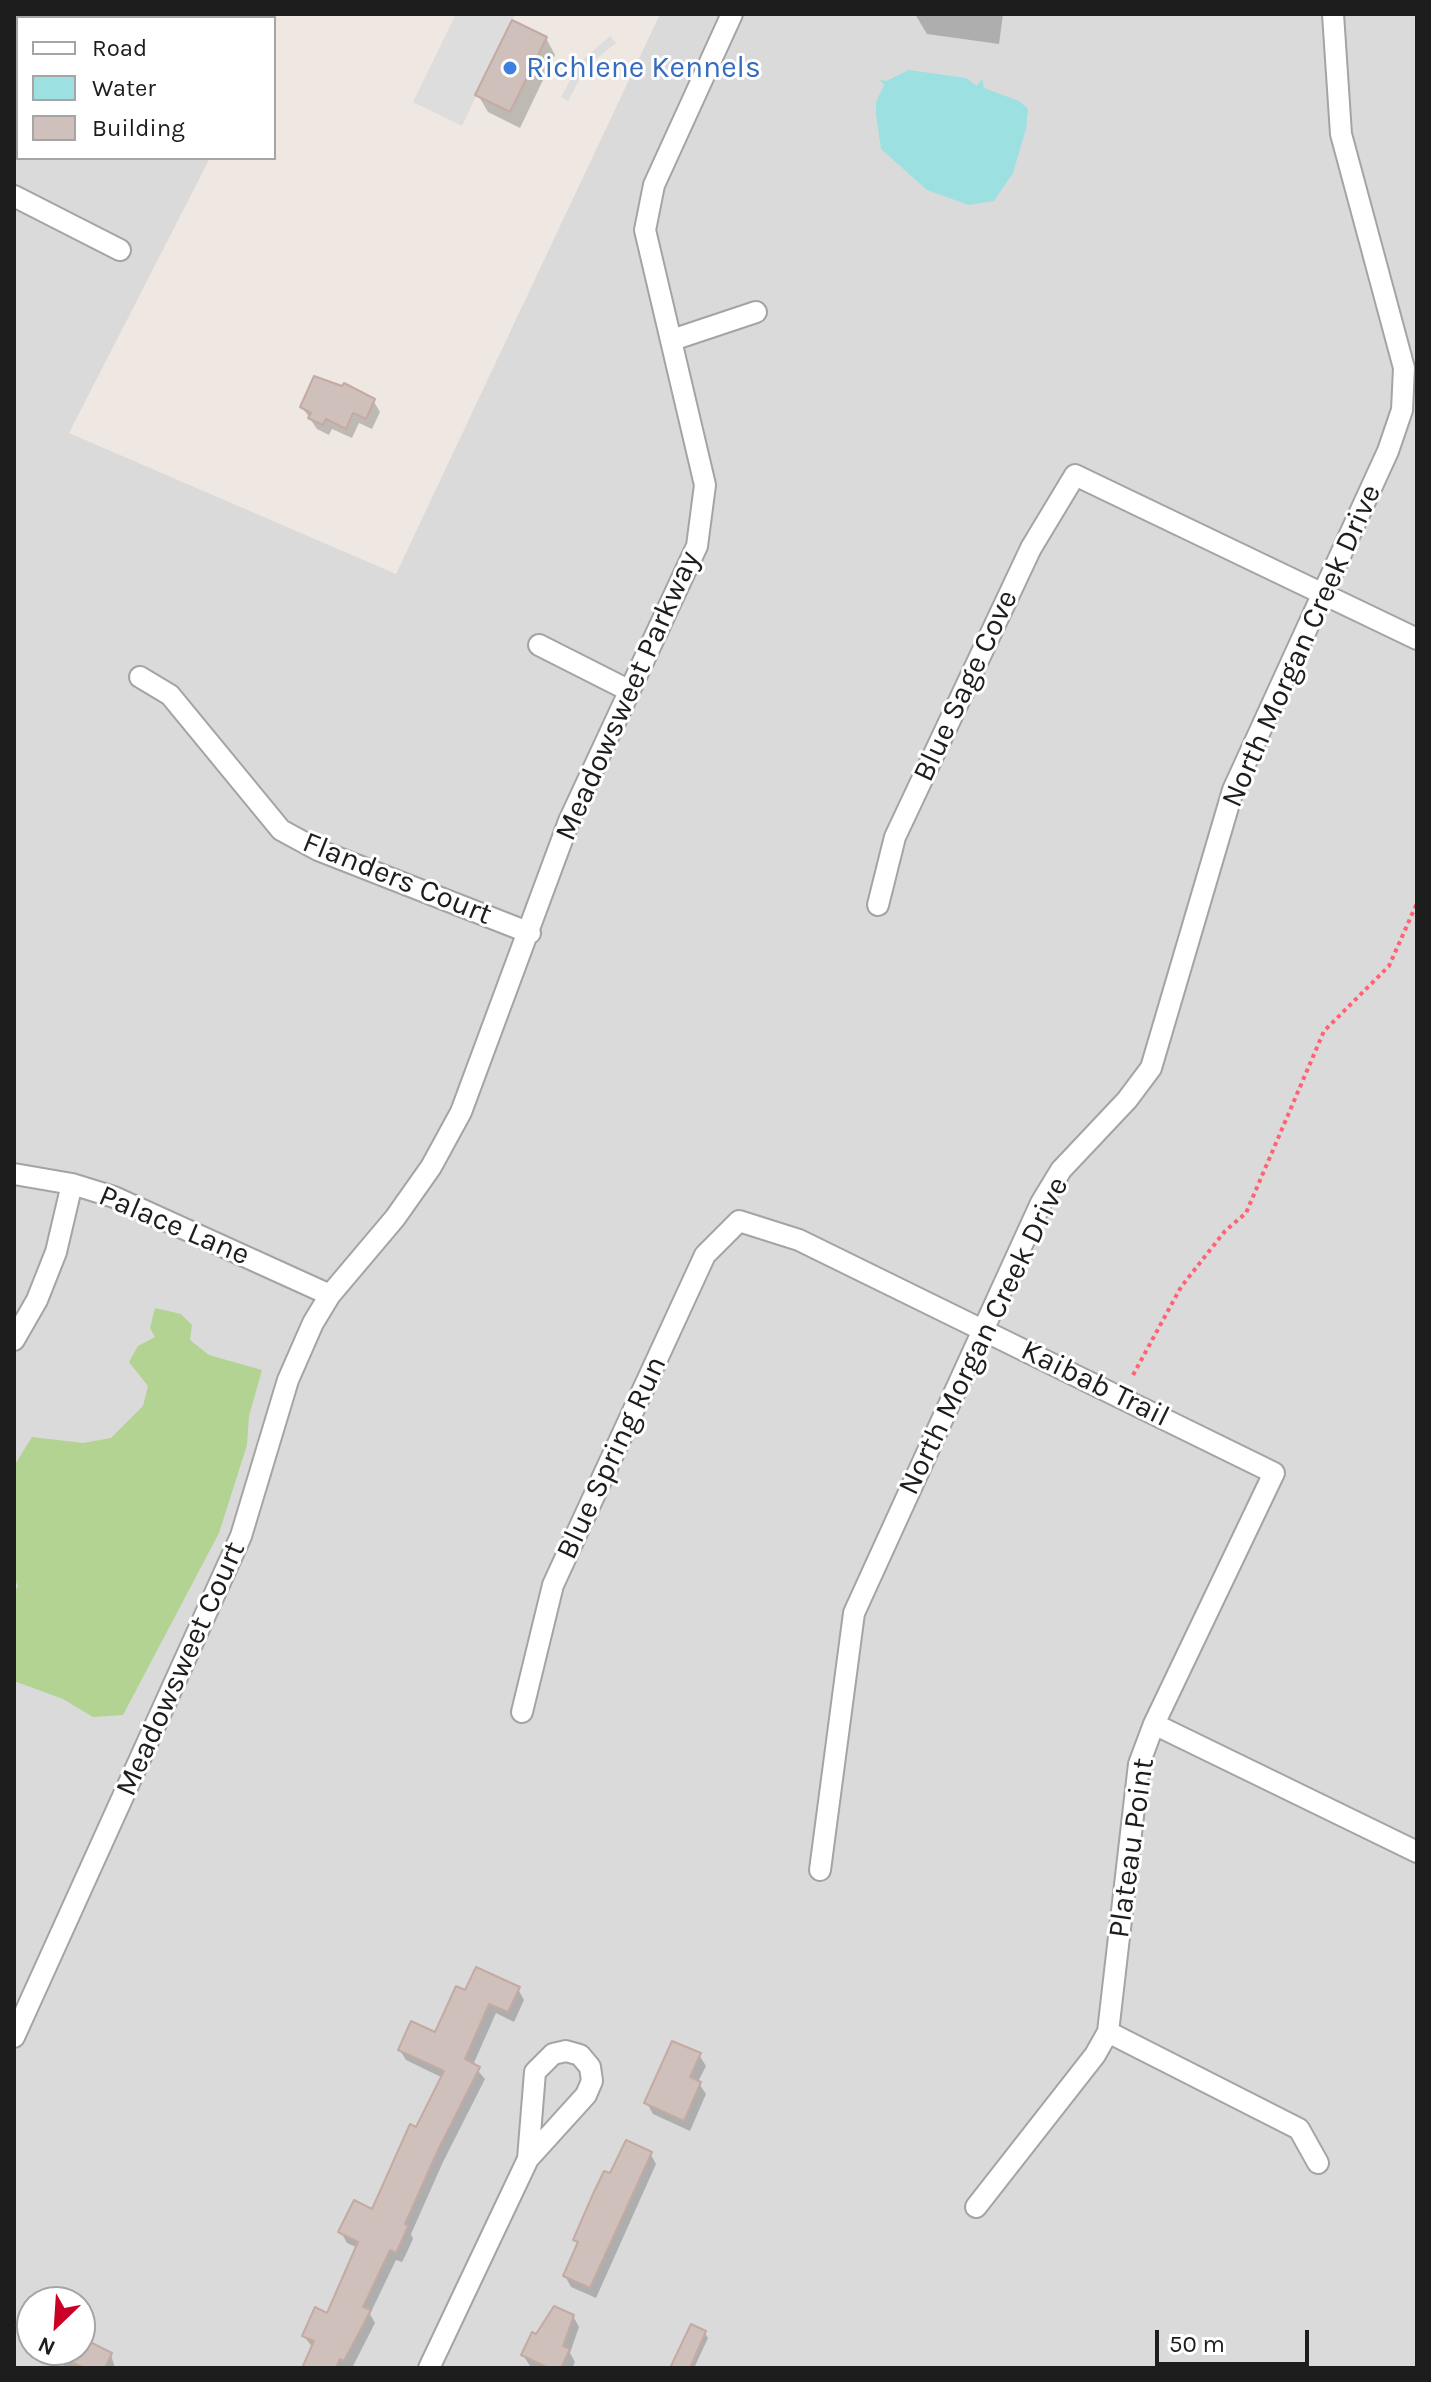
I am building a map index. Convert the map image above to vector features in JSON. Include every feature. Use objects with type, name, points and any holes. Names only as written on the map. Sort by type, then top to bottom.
[{"type":"street","name":"Meadowsweet Parkway","points":[[330,1295],[395,1218],[431,1167],[461,1112],[530,933],[569,821],[697,546],[705,485],[645,230],[654,185],[732,14]]},
{"type":"street","name":"North Morgan Creek Drive","points":[[820,1870],[854,1613],[1041,1203],[1061,1170],[1127,1100],[1151,1068],[1165,1031],[1233,790],[1388,451],[1402,410],[1404,368],[1341,134],[1333,14]]},
{"type":"street","points":[[14,196],[120,250]]},
{"type":"street","points":[[672,340],[756,312]]},
{"type":"street","name":"Blue Sage Cove","points":[[878,905],[895,837],[1031,548],[1075,475],[1324,593]]},
{"type":"street","points":[[1324,593],[1417,639]]},
{"type":"street","points":[[539,645],[628,690]]},
{"type":"street","name":"Flanders Court","points":[[140,677],[170,695],[281,830],[318,850],[530,933]]},
{"type":"street","name":"Palace Lane","points":[[14,1174],[72,1184],[114,1197],[330,1295]]},
{"type":"street","points":[[14,1340],[37,1300],[56,1252],[72,1184]]},
{"type":"street","name":"Kaibab Trail","points":[[739,1221],[799,1240],[1274,1473]]},
{"type":"street","name":"Blue Spring Run","points":[[522,1712],[553,1585],[705,1255],[739,1221]]},
{"type":"street","name":"Meadowsweet Court","points":[[14,2037],[241,1536],[288,1380],[330,1295]]},
{"type":"street","name":"Plateau Point","points":[[976,2207],[1095,2055],[1108,2032],[1139,1764],[1154,1724],[1274,1473]]},
{"type":"street","points":[[1154,1724],[1417,1852]]},
{"type":"street","points":[[1108,2032],[1299,2129],[1318,2163]]},
{"type":"street","points":[[429,2368],[528,2159],[586,2095],[592,2081],[590,2067],[580,2055],[566,2051],[553,2054],[535,2072],[528,2159]]},
{"type":"path","points":[[1133,1375],[1181,1287],[1225,1231],[1246,1213],[1324,1031],[1389,966],[1417,903]]},
{"type":"shaded area","points":[[14,14],[265,14],[16,16],[16,160],[209,160],[69,433],[396,574],[660,14],[1417,14],[1417,2368],[14,2368]]},
{"type":"shaded area","points":[[456,14],[515,14],[462,126],[413,102]]},
{"type":"shaded area","points":[[610,36],[616,43],[587,66],[568,101],[561,97],[580,62]]},
{"type":"green space","points":[[155,1308],[181,1314],[192,1325],[190,1340],[209,1355],[262,1370],[249,1416],[247,1445],[219,1533],[123,1715],[93,1717],[63,1699],[14,1681],[14,1593],[18,1586],[14,1578],[14,1466],[32,1437],[83,1443],[111,1438],[143,1406],[148,1386],[129,1362],[138,1346],[155,1337],[150,1328]]},
{"type":"water","points":[[909,70],[966,78],[977,86],[982,79],[984,88],[1019,101],[1028,109],[1026,129],[1013,173],[994,201],[969,205],[927,190],[881,149],[876,115],[876,102],[884,85],[880,80],[886,81]]},
{"type":"building","name":"Richlene Kennels","points":[[512,20],[547,37],[510,112],[475,95]]},
{"type":"building","points":[[314,376],[342,386],[344,383],[375,399],[366,419],[353,413],[346,429],[326,419],[323,425],[308,418],[311,413],[300,407]]},
{"type":"building","points":[[476,1967],[520,1987],[508,2012],[489,2004],[465,2059],[480,2067],[438,2150],[405,2224],[408,2226],[396,2253],[390,2250],[363,2307],[371,2310],[344,2361],[340,2359],[336,2368],[302,2368],[314,2341],[302,2336],[315,2307],[327,2313],[358,2242],[338,2232],[354,2200],[372,2209],[410,2124],[416,2127],[444,2071],[398,2050],[411,2021],[435,2032],[456,1986],[465,1990]]},
{"type":"building","points":[[672,2041],[701,2053],[690,2077],[701,2082],[684,2121],[644,2103]]},
{"type":"building","points":[[626,2140],[652,2152],[590,2288],[563,2276],[578,2242],[573,2240],[593,2194],[604,2171],[610,2173]]},
{"type":"building","points":[[554,2306],[574,2315],[563,2346],[570,2349],[561,2368],[549,2368],[521,2355],[532,2332],[536,2334]]},
{"type":"building","points":[[691,2324],[706,2331],[690,2368],[670,2368]]},
{"type":"building","points":[[96,2345],[112,2353],[105,2368],[80,2366],[96,2366]]},
{"type":"place","name":"Richlene Kennels","points":[[510,68]]}]
